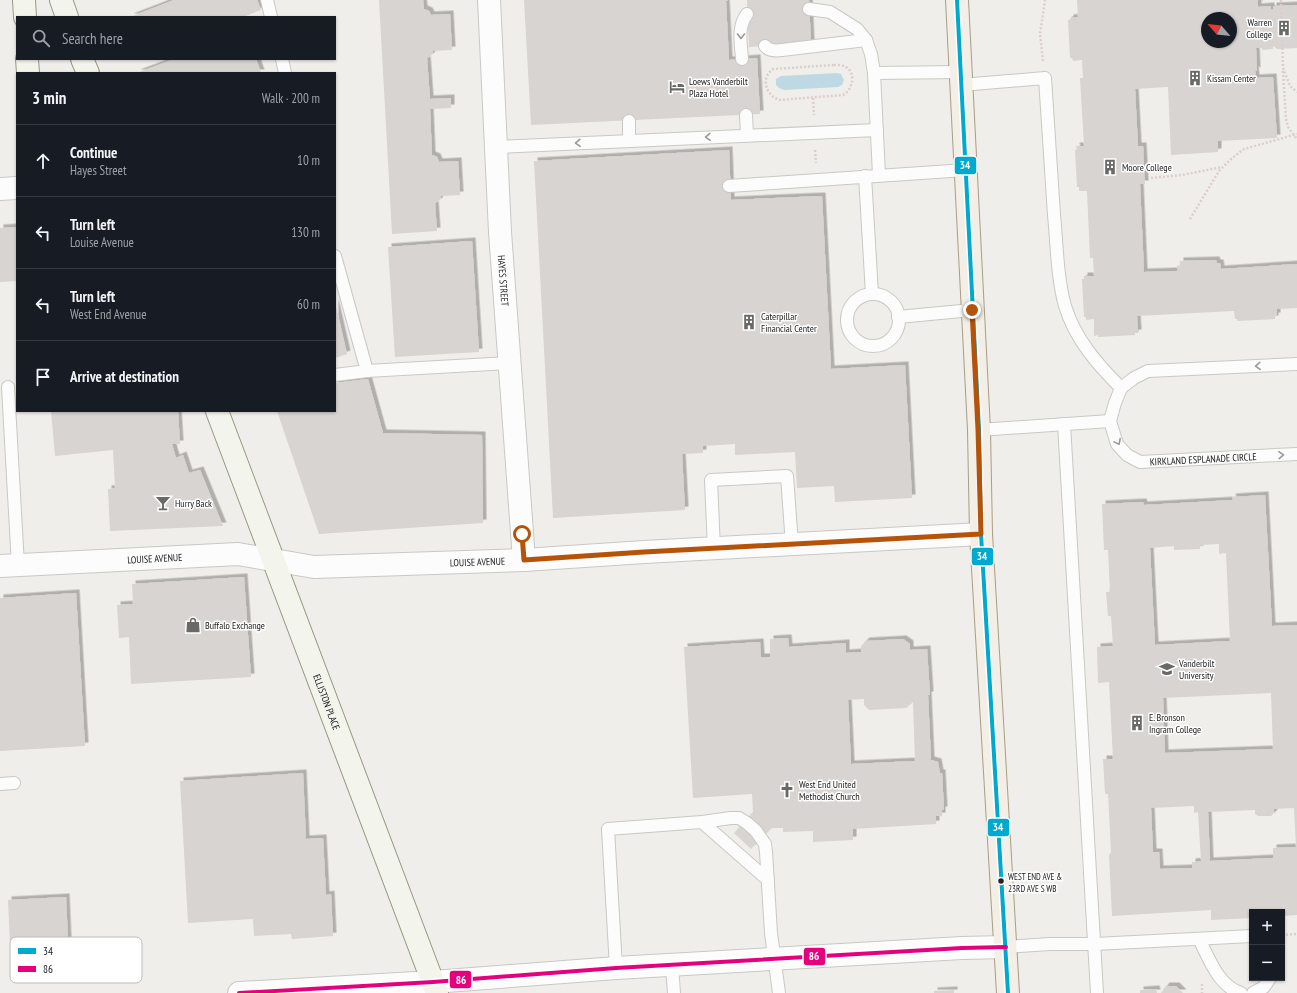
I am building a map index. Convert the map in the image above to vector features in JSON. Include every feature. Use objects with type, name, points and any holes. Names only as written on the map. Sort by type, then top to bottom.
[{"type":"main road","points":[[24,0],[25,16]]},
{"type":"main road","points":[[61,0],[67,16]]},
{"type":"main road","points":[[957,0],[978,430],[981,534],[1008,993]]},
{"type":"main road","points":[[27,60],[28,72]]},
{"type":"main road","points":[[82,60],[88,72]]},
{"type":"main road","name":"ELLISTON PLACE","points":[[217,412],[272,560],[312,660],[435,988]]},
{"type":"street","name":"HAYES STREET","points":[[489,0],[500,232],[524,560]]},
{"type":"street","points":[[0,190],[16,188]]},
{"type":"street","name":"LOUISE AVENUE","points":[[9,566],[238,554],[314,567],[524,560],[981,534]]},
{"type":"street","points":[[239,993],[435,988],[616,968],[1006,947]]},
{"type":"lane","points":[[267,0],[271,16]]},
{"type":"lane","points":[[810,9],[826,11],[857,30],[866,40],[872,54],[879,175]]},
{"type":"lane","points":[[742,59],[740,32],[742,20],[747,14]]},
{"type":"lane","points":[[765,46],[767,49],[773,51],[866,40]]},
{"type":"lane","points":[[282,60],[285,72]]},
{"type":"lane","points":[[874,74],[961,79],[1045,78],[1060,282],[1066,307],[1076,331],[1089,353],[1121,388]]},
{"type":"lane","points":[[746,115],[747,135]]},
{"type":"lane","points":[[628,121],[629,141]]},
{"type":"lane","points":[[496,147],[877,130]]},
{"type":"lane","points":[[730,186],[966,170]]},
{"type":"lane","points":[[865,176],[872,294]]},
{"type":"lane","points":[[336,260],[367,371]]},
{"type":"lane","points":[[872,294],[884,297],[891,302],[896,309],[898,326],[890,340],[883,344],[870,346],[861,344],[854,339],[849,332],[847,315],[850,307],[856,300],[872,294]]},
{"type":"lane","points":[[898,317],[972,310]]},
{"type":"lane","points":[[336,375],[367,371],[509,363]]},
{"type":"lane","points":[[978,430],[1110,421],[1114,403],[1121,388],[1134,378],[1148,371],[1297,364]]},
{"type":"lane","points":[[8,387],[9,566]]},
{"type":"lane","name":"KIRKLAND ESPLANADE CIRCLE","points":[[1110,421],[1117,444],[1127,455],[1140,462],[1297,454]]},
{"type":"lane","points":[[1064,424],[1097,993]]},
{"type":"lane","points":[[714,549],[711,480],[787,476],[792,545]]},
{"type":"lane","points":[[0,784],[14,783]]},
{"type":"lane","points":[[616,968],[608,829],[702,822],[719,818],[739,818],[756,831],[765,844],[774,960],[780,993]]},
{"type":"lane","points":[[702,822],[768,880]]},
{"type":"lane","points":[[1006,947],[1249,936]]},
{"type":"lane","points":[[1199,939],[1213,967],[1223,982],[1232,990],[1241,993]]},
{"type":"lane","points":[[672,966],[674,993]]},
{"type":"lane","points":[[1253,993],[1264,988],[1268,981]]},
{"type":"path","points":[[1045,0],[1040,34],[1045,78]]},
{"type":"path","points":[[1281,0],[1286,118],[1288,128],[1296,135],[1297,139]]},
{"type":"path","points":[[834,65],[844,66],[852,75],[851,87],[847,94],[834,97],[779,100],[773,97],[765,85],[766,77],[771,71],[777,68],[834,65]]},
{"type":"path","points":[[1283,68],[1290,86],[1297,92]]},
{"type":"path","points":[[1190,218],[1219,171],[1231,159],[1244,149],[1296,135]]},
{"type":"path","points":[[1151,178],[1182,175],[1223,167]]},
{"type":"path","points":[[1285,935],[1297,934]]},
{"type":"water","points":[[841,74],[844,80],[842,85],[838,87],[784,90],[776,85],[776,79],[781,76]]},
{"type":"building","points":[[174,0],[257,0],[261,10],[246,16],[133,16]]},
{"type":"building","points":[[379,0],[423,0],[424,9],[429,11],[431,15],[450,14],[452,50],[433,51],[431,56],[427,58],[430,99],[451,98],[451,108],[430,109],[432,155],[437,157],[439,162],[458,161],[460,195],[441,196],[439,201],[435,203],[437,231],[392,234]]},
{"type":"building","name":"Loews Vanderbilt Plaza Hotel","points":[[524,0],[728,0],[726,1],[729,60],[757,58],[760,114],[531,125]]},
{"type":"building","name":"Loews Vanderbilt Plaza Hotel","points":[[747,0],[809,0],[811,43],[749,47]]},
{"type":"building","points":[[1077,0],[1258,0],[1258,7],[1271,6],[1271,9],[1273,9],[1273,6],[1297,5],[1297,48],[1278,49],[1275,48],[1275,46],[1273,49],[1262,50],[1262,48],[1256,48],[1256,78],[1273,77],[1277,138],[1218,141],[1218,152],[1171,155],[1168,87],[1135,89],[1138,146],[1143,146],[1145,184],[1140,184],[1144,272],[1177,271],[1177,266],[1180,265],[1180,261],[1216,260],[1217,263],[1220,263],[1221,269],[1297,264],[1297,308],[1277,309],[1277,316],[1275,316],[1275,319],[1237,321],[1237,319],[1235,319],[1234,311],[1137,316],[1138,333],[1135,333],[1135,335],[1094,336],[1094,319],[1086,320],[1086,317],[1084,317],[1082,279],[1084,279],[1084,276],[1094,276],[1093,258],[1090,258],[1087,191],[1079,191],[1079,187],[1077,187],[1075,150],[1077,149],[1076,146],[1084,146],[1080,78],[1083,78],[1082,60],[1073,61],[1072,58],[1070,58],[1068,20],[1070,20],[1070,18],[1078,17]]},
{"type":"building","points":[[171,60],[256,60],[261,72],[140,72]]},
{"type":"building","points":[[729,150],[731,200],[822,196],[831,369],[905,365],[912,498],[835,502],[834,486],[797,488],[795,452],[735,455],[735,444],[703,446],[703,453],[682,454],[685,510],[553,518],[534,161]]},
{"type":"building","points":[[16,227],[16,281],[0,282],[0,228]]},
{"type":"building","points":[[472,241],[479,352],[395,357],[388,247]]},
{"type":"building","points":[[336,306],[347,354],[336,358]]},
{"type":"building","points":[[368,379],[383,433],[482,435],[483,523],[319,534],[277,412],[336,412],[336,383]]},
{"type":"building","points":[[51,412],[178,412],[180,444],[172,444],[176,458],[183,455],[189,473],[200,470],[223,526],[110,531],[108,489],[115,488],[113,450],[55,456]]},
{"type":"building","name":"E. Bronson Ingram College","points":[[1265,495],[1272,626],[1297,625],[1297,915],[1285,916],[1285,909],[1249,909],[1249,918],[1211,920],[1211,910],[1112,916],[1108,794],[1105,794],[1103,759],[1113,759],[1109,682],[1098,683],[1097,647],[1113,646],[1111,616],[1108,616],[1106,592],[1110,592],[1108,550],[1104,550],[1102,504],[1143,502],[1144,505],[1233,500],[1232,497]],"holes":[[[1219,544],[1219,554],[1226,553],[1230,641],[1155,645],[1150,548],[1174,546],[1174,550],[1200,549],[1200,545]],[[1271,693],[1273,749],[1165,753],[1163,698]],[[1194,806],[1194,813],[1198,812],[1201,861],[1192,862],[1192,868],[1160,869],[1159,852],[1153,852],[1151,808]],[[1294,808],[1296,847],[1273,848],[1273,858],[1210,861],[1208,812],[1255,810],[1255,814],[1258,816],[1271,816],[1274,813],[1274,809]]]},
{"type":"building","points":[[244,577],[251,677],[131,684],[129,637],[119,638],[117,605],[133,604],[132,584]]},
{"type":"building","points":[[76,593],[85,746],[0,751],[0,598]]},
{"type":"building","points":[[788,638],[789,647],[846,643],[846,653],[861,652],[861,646],[866,641],[903,639],[910,644],[910,650],[927,649],[930,695],[928,695],[931,760],[938,762],[940,773],[942,773],[944,810],[942,810],[942,816],[936,816],[936,824],[853,829],[853,840],[813,842],[813,831],[783,832],[783,828],[771,828],[751,849],[734,833],[753,812],[752,794],[693,798],[684,647],[760,642],[761,657],[770,657],[770,639]],"holes":[[[864,699],[864,705],[869,710],[906,708],[913,702],[915,761],[851,764],[848,700]]]},
{"type":"building","points":[[303,773],[306,839],[323,838],[326,895],[331,894],[333,936],[292,939],[291,934],[254,936],[253,919],[188,923],[180,781]]},
{"type":"building","points":[[66,897],[68,937],[10,937],[10,944],[8,900]]},
{"type":"building","points":[[1166,986],[1176,986],[1183,993],[1161,993]]},
{"type":"building","points":[[1156,989],[1157,993],[1140,993],[1140,990]]},
{"type":"building","points":[[954,990],[954,993],[934,993],[934,991]]},
{"type":"transit line","name":"34","points":[[957,0],[979,430],[981,534],[1008,993]]},
{"type":"transit line","name":"86","points":[[239,993],[433,982],[616,968],[962,948],[1006,947]]},
{"type":"place","name":"Warren College","points":[[1284,28]]},
{"type":"place","name":"Kissam Center","points":[[1195,78]]},
{"type":"place","name":"Loews Vanderbilt Plaza Hotel","points":[[677,87]]},
{"type":"place","name":"Moore College","points":[[1110,167]]},
{"type":"place","name":"Caterpillar Financial Center","points":[[749,322]]},
{"type":"place","name":"Hurry Back","points":[[163,503]]},
{"type":"place","name":"Buffalo Exchange","points":[[193,625]]},
{"type":"place","name":"Vanderbilt University","points":[[1167,669]]},
{"type":"place","name":"E. Bronson Ingram College","points":[[1137,723]]},
{"type":"place","name":"West End United Methodist Church","points":[[787,790]]},
{"type":"place","name":"WEST END AVE & 23RD AVE S WB","points":[[1001,881]]},
{"type":"route","points":[[522,534],[524,560],[981,534],[972,310]]}]
